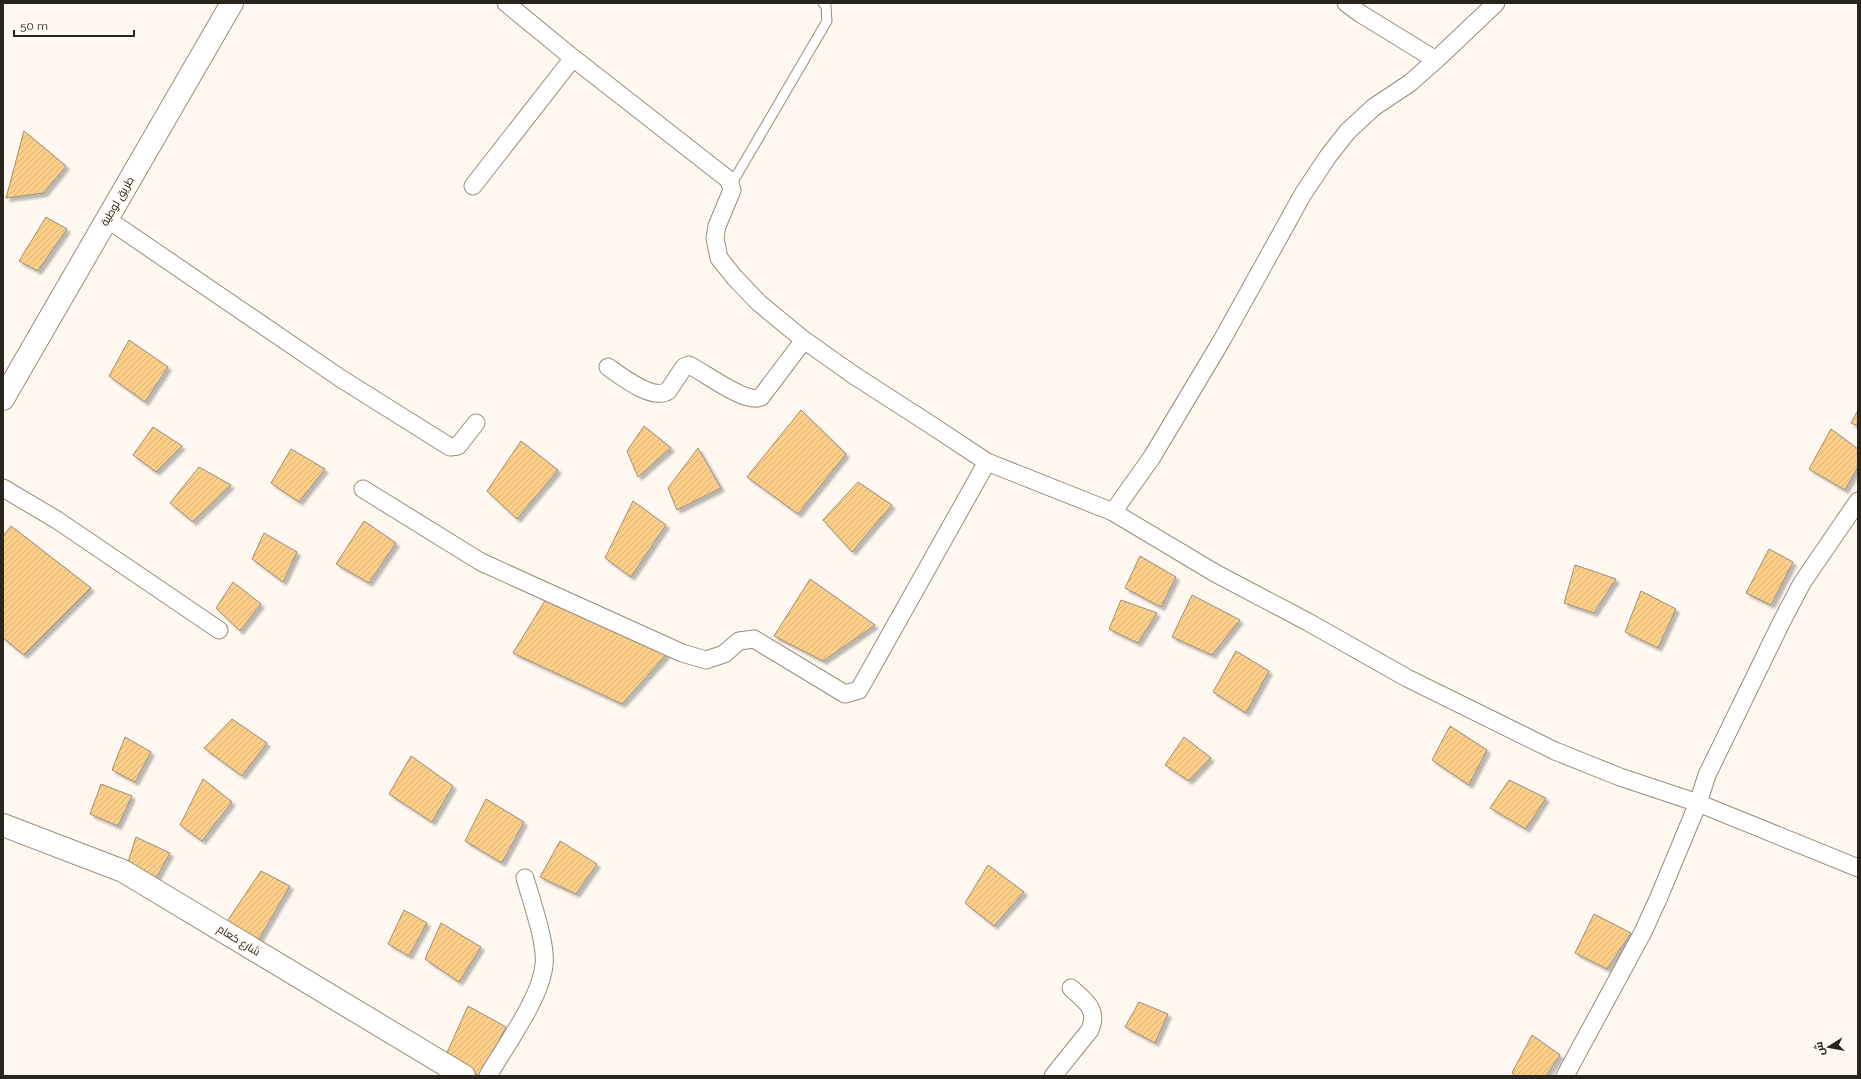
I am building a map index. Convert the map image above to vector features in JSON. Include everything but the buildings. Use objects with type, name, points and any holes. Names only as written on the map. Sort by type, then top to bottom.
[{"type":"street","name":"طريق لوطية","points":[[3,399],[232,3]]},
{"type":"street","points":[[506,3],[573,58],[724,176],[731,185],[732,190],[715,232],[716,248],[719,258],[735,278],[759,303],[804,340],[855,376],[928,422],[986,462],[1113,512],[1215,573],[1308,622],[1407,678],[1555,751],[1620,777],[1698,803],[1858,868]]},
{"type":"street","points":[[1346,3],[1436,60]]},
{"type":"street","points":[[1113,512],[1152,457],[1222,340],[1304,194],[1329,155],[1348,131],[1374,107],[1410,82],[1436,60],[1496,3]]},
{"type":"street","points":[[473,186],[573,58]]},
{"type":"street","points":[[107,219],[340,378],[450,447],[458,446],[476,422]]},
{"type":"street","points":[[608,367],[640,388],[660,394],[668,391],[684,367],[689,365],[728,388],[752,399],[757,399],[761,397],[804,340]]},
{"type":"street","points":[[363,489],[481,562],[682,653],[706,660],[724,654],[739,641],[754,639],[845,694],[859,690],[986,462]]},
{"type":"street","points":[[3,488],[57,520],[219,630]]},
{"type":"street","points":[[1565,1076],[1643,932],[1659,898],[1698,803],[1707,775],[1782,621],[1802,583],[1858,501]]},
{"type":"street","name":"شارع كعام","points":[[3,825],[124,871],[464,1076]]},
{"type":"street","points":[[488,1076],[539,990],[545,964],[540,933],[525,878]]},
{"type":"street","points":[[1053,1076],[1090,1030],[1094,1022],[1091,1006],[1071,988]]},
{"type":"lane","points":[[731,185],[827,21],[826,6],[823,3]]}]
